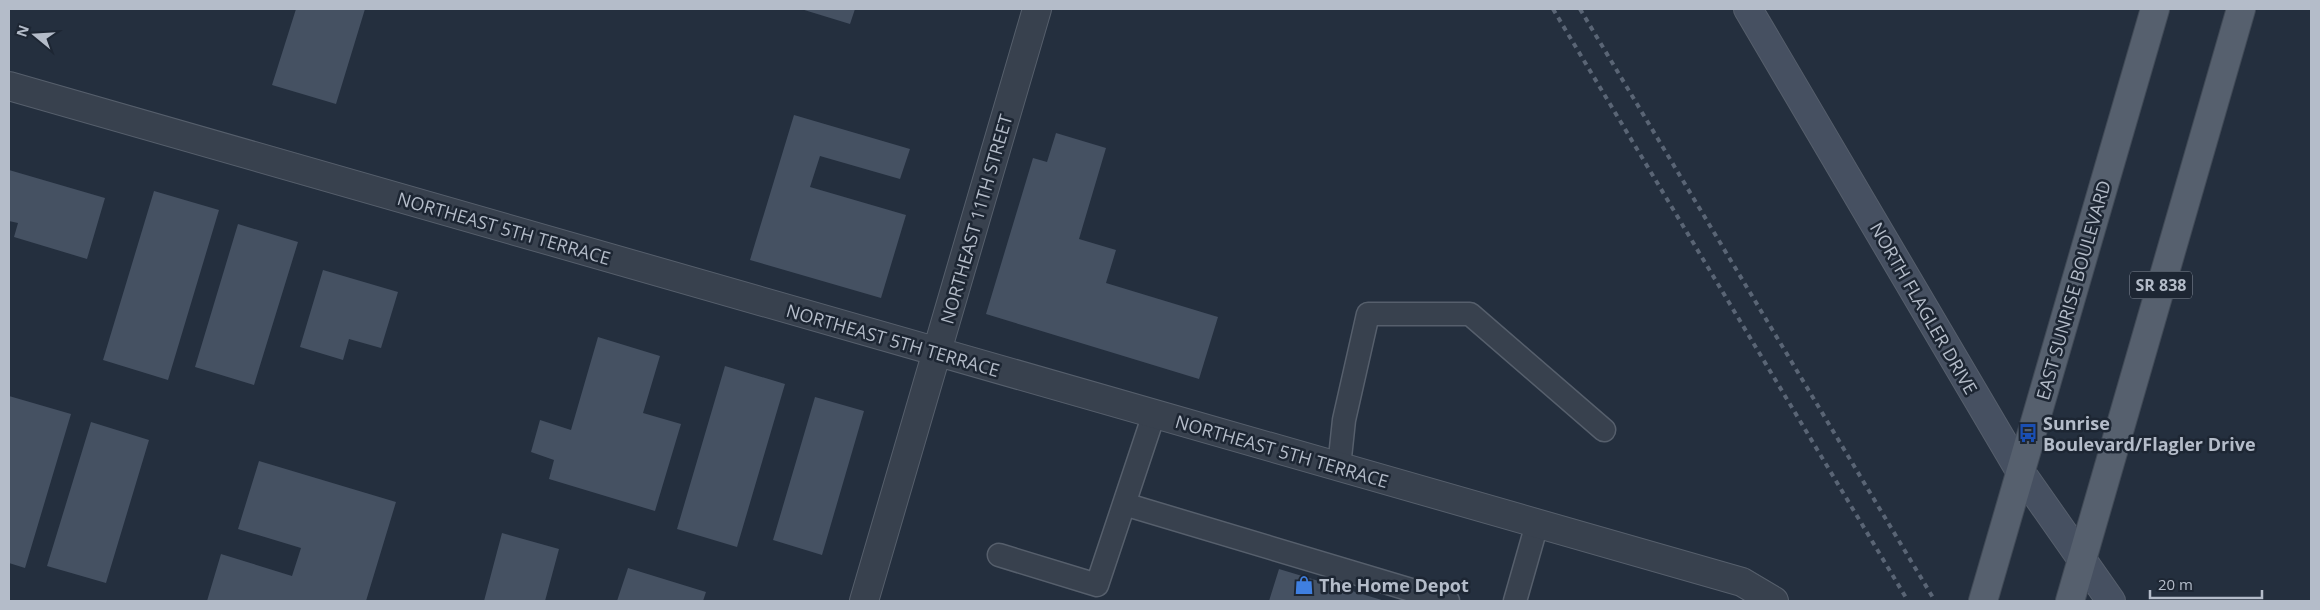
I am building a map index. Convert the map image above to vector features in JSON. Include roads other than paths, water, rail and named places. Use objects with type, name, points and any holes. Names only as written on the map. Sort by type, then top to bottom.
[{"type":"main road","name":"EAST SUNRISE BOULEVARD","points":[[1983,601],[2155,9]]},
{"type":"main road","name":"SR 838","points":[[2070,601],[2241,9]]},
{"type":"street","name":"NORTHEAST 11TH STREET","points":[[864,601],[1037,9]]},
{"type":"street","name":"NORTH FLAGLER DRIVE","points":[[1748,9],[2020,472],[2111,601]]},
{"type":"street","name":"NORTHEAST 5TH TERRACE","points":[[9,86],[1742,582],[1774,601]]},
{"type":"lane","points":[[1339,467],[1344,420],[1368,314],[1470,314],[1604,430]]},
{"type":"lane","points":[[999,554],[1097,585],[1154,414]]},
{"type":"lane","points":[[1124,504],[1448,601]]},
{"type":"lane","points":[[1514,601],[1537,524]]},
{"type":"railway","points":[[1553,9],[1908,601]]},
{"type":"railway","points":[[1580,9],[1935,601]]},
{"type":"place","name":"Sunrise Boulevard/Flagler Drive","points":[[2028,433]]},
{"type":"place","name":"The Home Depot","points":[[1304,585]]}]
